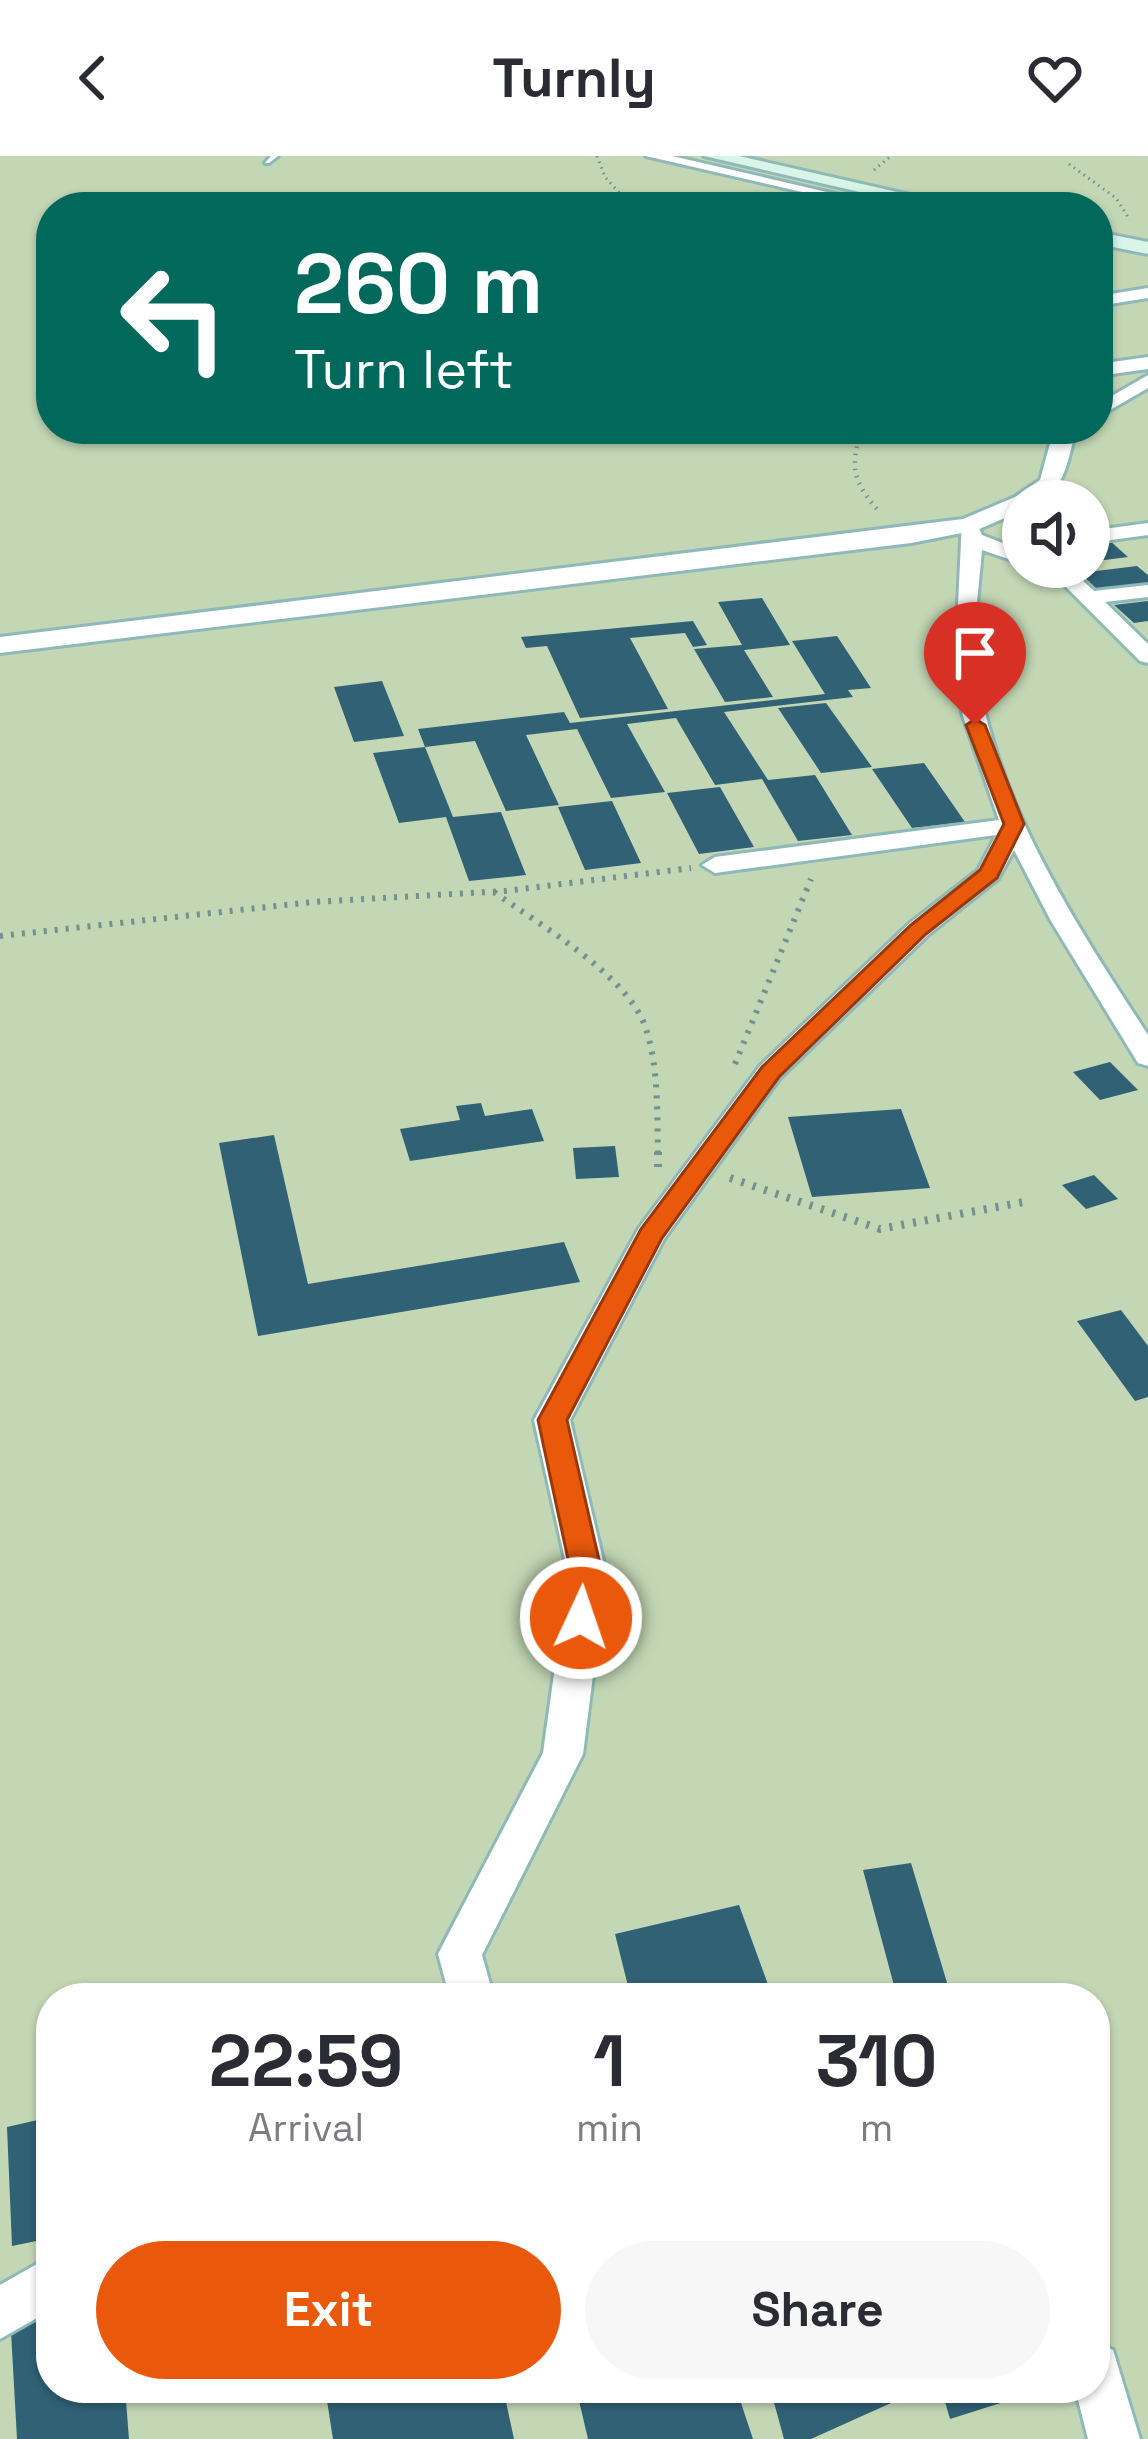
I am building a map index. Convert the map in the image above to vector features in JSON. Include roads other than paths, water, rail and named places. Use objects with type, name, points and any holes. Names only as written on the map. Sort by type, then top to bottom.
[{"type":"main road","points":[[713,156],[841,192]]},
{"type":"main road","points":[[1113,241],[1148,248]]},
{"type":"street","points":[[653,156],[831,192]]},
{"type":"street","points":[[1113,299],[1148,293]]},
{"type":"street","points":[[1113,368],[1148,363]]},
{"type":"street","points":[[1113,400],[1148,380]]},
{"type":"street","points":[[1113,392],[1148,407]]},
{"type":"street","points":[[1051,480],[1064,444]]},
{"type":"street","points":[[0,645],[971,532],[1002,514]]},
{"type":"street","points":[[1110,535],[1148,530]]},
{"type":"street","points":[[971,532],[1002,545]]},
{"type":"street","points":[[971,532],[965,665],[975,725],[1014,824],[1110,999],[1148,1057]]},
{"type":"street","points":[[1078,588],[1148,656]]},
{"type":"street","points":[[1088,598],[1148,590]]},
{"type":"street","points":[[715,865],[1014,824]]},
{"type":"street","points":[[468,1983],[460,1954],[563,1754],[587,1573],[552,1420],[660,1222],[770,1072],[919,929],[989,874],[1014,824]]},
{"type":"street","points":[[0,2314],[36,2291]]},
{"type":"street","points":[[1104,2403],[1114,2439]]}]
